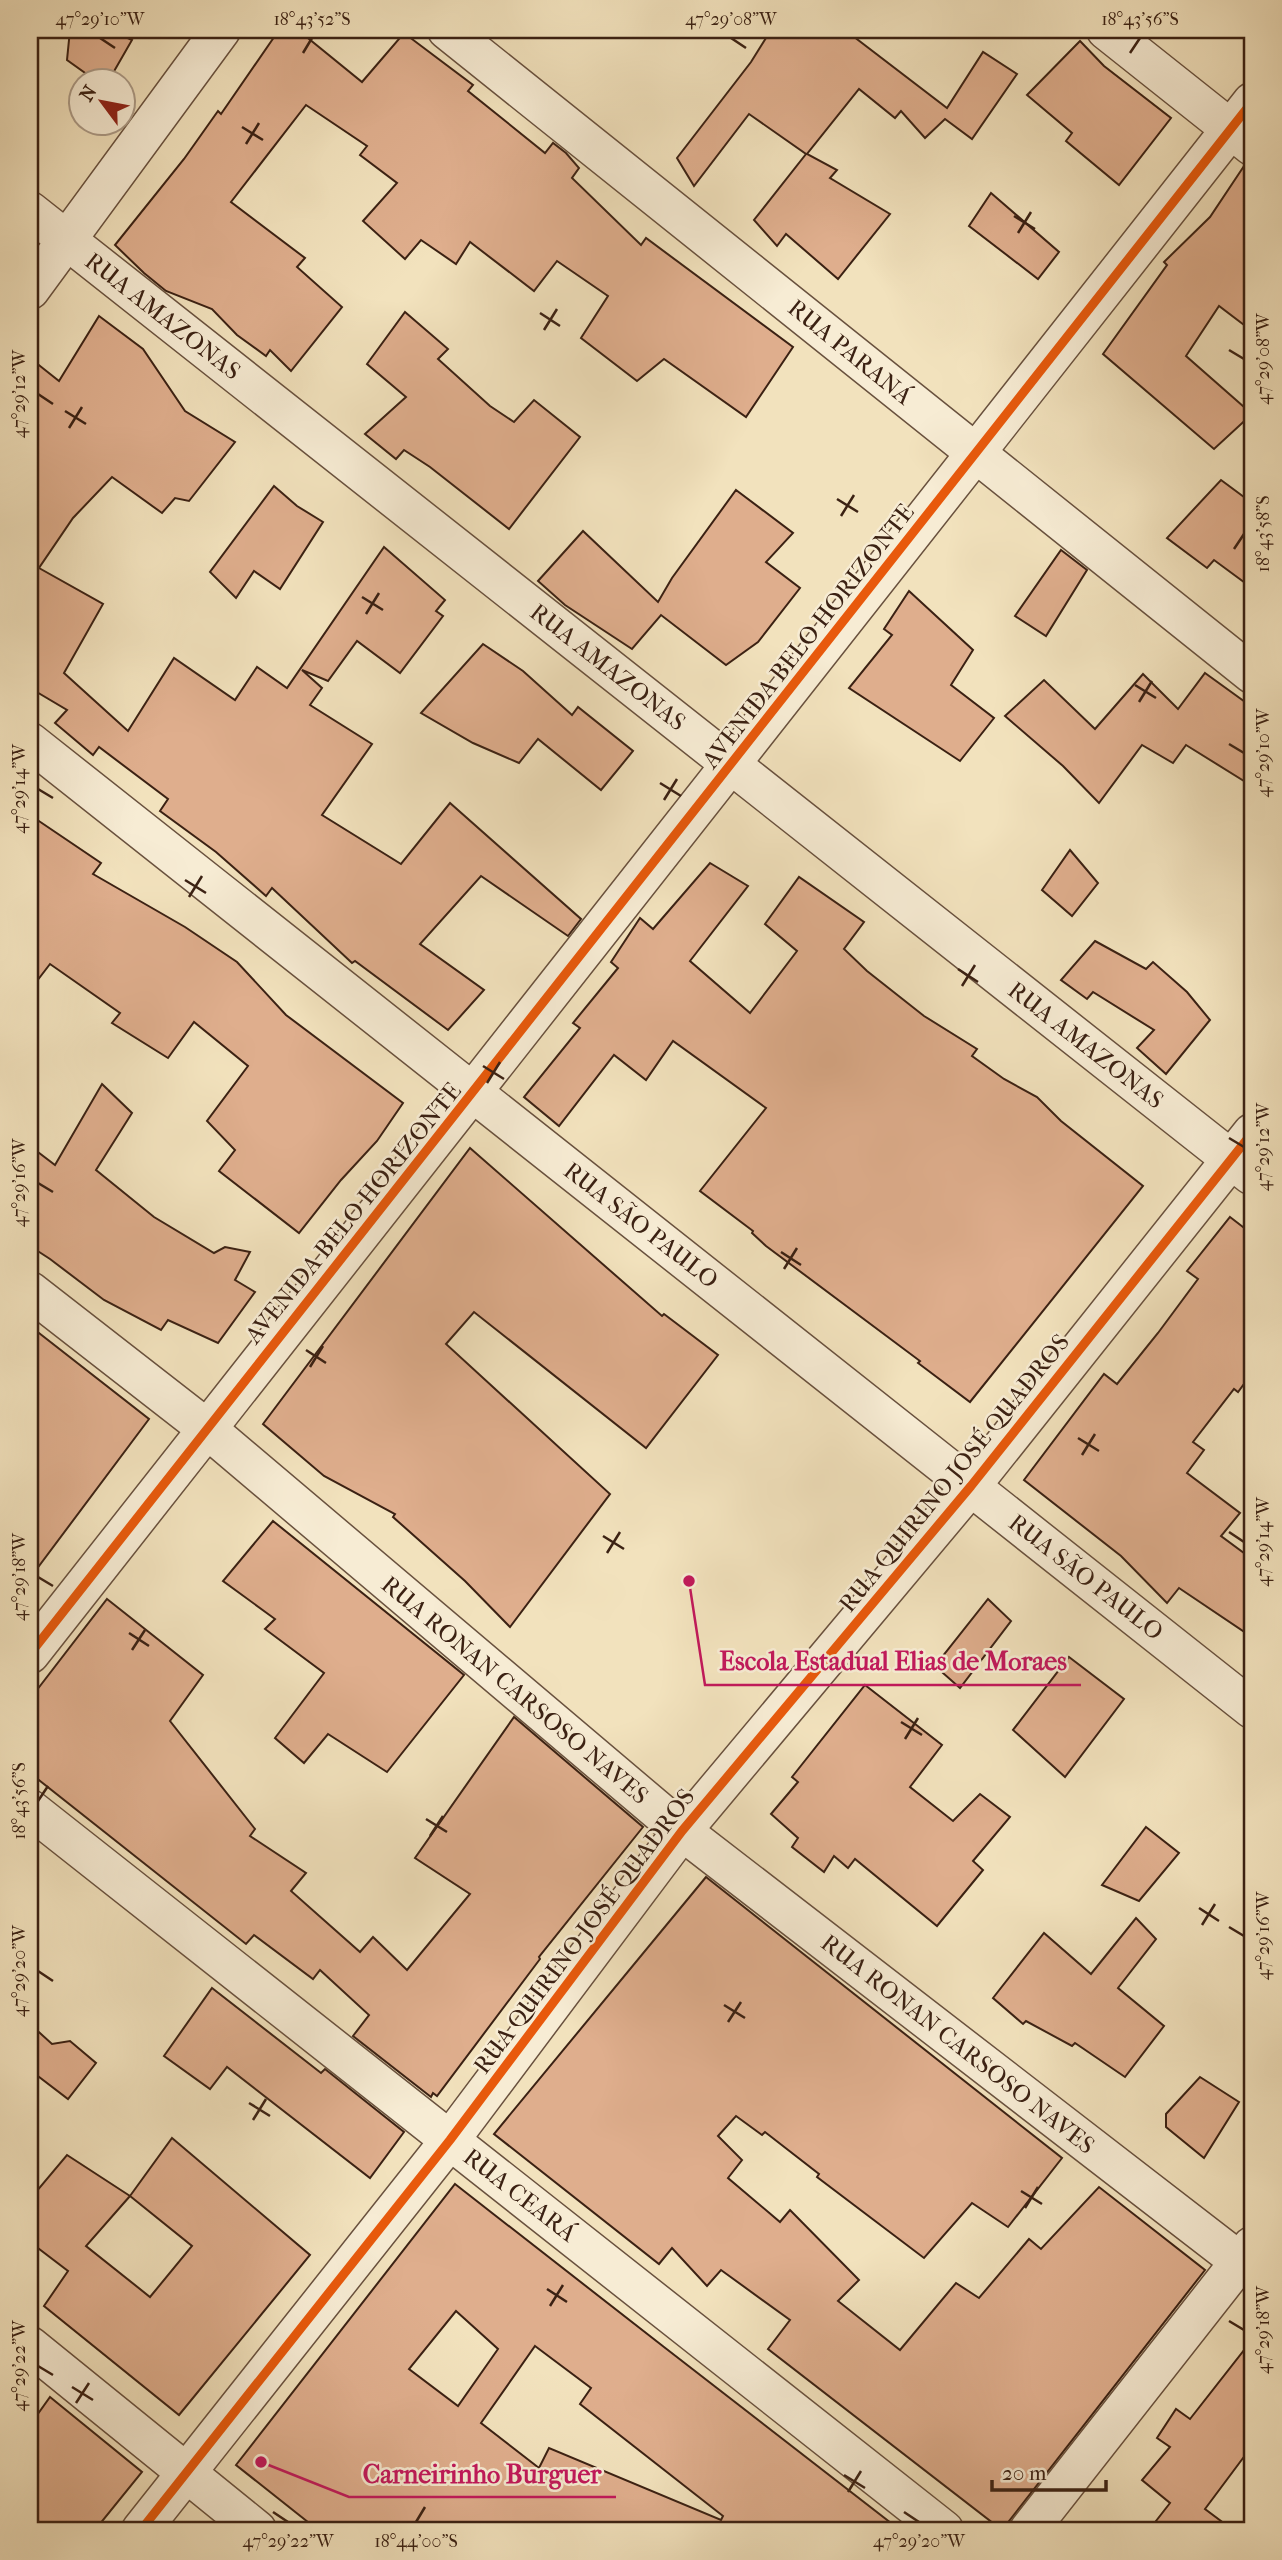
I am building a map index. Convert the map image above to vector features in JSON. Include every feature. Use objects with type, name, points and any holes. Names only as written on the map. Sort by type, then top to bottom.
[{"type":"street","points":[[30,290],[221,30]]},
{"type":"street","name":"RUA PARANÁ","points":[[447,30],[1252,674]]},
{"type":"street","points":[[1106,30],[1245,126]]},
{"type":"street","name":"AVENIDA BELO HORIZONTE","points":[[30,1654],[976,453],[1245,126]]},
{"type":"street","name":"RUA AMAZONAS","points":[[30,211],[732,765],[1245,1157]]},
{"type":"street","name":"RUA SÃO PAULO","points":[[30,742],[1252,1709]]},
{"type":"street","name":"RUA QUIRINO JOSÉ QUADROS","points":[[141,2530],[450,2140],[682,1832],[1245,1157]]},
{"type":"street","name":"RUA RONAN CARSOSO NAVES","points":[[30,1291],[206,1428],[682,1832],[1248,2259]]},
{"type":"street","name":"RUA CEARÁ","points":[[30,1809],[944,2530]]},
{"type":"street","points":[[1029,2530],[1248,2259]]},
{"type":"street","points":[[30,2346],[257,2530]]},
{"type":"building","points":[[70,30],[110,30],[132,40],[117,66],[75,66],[67,60]]},
{"type":"building","points":[[279,30],[298,30],[362,82],[404,33],[473,85],[468,91],[545,153],[553,143],[566,153],[579,168],[572,178],[641,245],[646,238],[793,347],[746,417],[664,359],[637,381],[581,338],[608,296],[557,261],[534,291],[470,242],[456,264],[421,240],[405,259],[363,221],[397,183],[360,155],[367,146],[306,105],[231,202],[305,258],[297,267],[342,307],[291,371],[270,350],[266,356],[237,335],[212,309],[166,291],[144,273],[115,245],[184,159],[218,111],[221,114]]},
{"type":"building","points":[[771,30],[845,30],[947,108],[983,52],[1017,74],[972,139],[945,119],[925,138],[901,111],[895,118],[859,89],[807,154],[837,170],[830,178],[890,214],[838,279],[786,234],[777,246],[754,220],[806,154],[749,114],[694,186],[677,158],[751,62]]},
{"type":"building","points":[[1080,41],[1104,66],[1171,118],[1119,185],[1066,141],[1072,133],[1027,95]]},
{"type":"building","points":[[1244,166],[1252,167],[1252,331],[1219,306],[1186,356],[1252,414],[1214,449],[1103,354],[1167,265],[1164,262],[1210,217]]},
{"type":"building","points":[[991,193],[1059,252],[1038,279],[969,226]]},
{"type":"building","points":[[405,312],[448,349],[438,359],[490,406],[514,422],[534,400],[580,437],[509,529],[430,467],[404,450],[396,459],[365,434],[406,397],[367,364]]},
{"type":"building","points":[[99,316],[143,349],[185,411],[235,442],[189,501],[175,498],[162,513],[112,477],[73,518],[39,568],[103,604],[64,673],[128,731],[174,658],[235,700],[257,667],[287,688],[384,547],[445,600],[436,611],[443,616],[400,673],[357,641],[328,681],[302,670],[322,688],[310,705],[372,744],[322,815],[401,864],[450,803],[581,919],[568,936],[481,876],[420,944],[484,990],[448,1030],[355,961],[352,963],[272,888],[266,896],[216,852],[160,811],[168,799],[99,747],[93,755],[55,723],[67,710],[30,688],[30,358],[59,381]]},
{"type":"building","points":[[1221,480],[1252,503],[1252,588],[1214,560],[1207,568],[1167,538]]},
{"type":"building","points":[[274,486],[297,506],[323,522],[280,589],[254,571],[236,598],[210,572]]},
{"type":"building","points":[[736,490],[793,533],[766,562],[800,588],[758,642],[726,665],[661,615],[632,649],[565,605],[538,581],[583,531],[658,602],[672,578]]},
{"type":"building","points":[[1061,550],[1087,570],[1046,636],[1015,616]]},
{"type":"building","points":[[909,591],[973,650],[951,685],[994,718],[960,761],[849,688],[892,635],[884,629]]},
{"type":"building","points":[[483,644],[523,671],[572,715],[578,707],[633,751],[601,790],[538,739],[519,763],[473,743],[421,713]]},
{"type":"building","points":[[1205,673],[1252,707],[1252,786],[1186,745],[1173,763],[1142,745],[1099,803],[1063,766],[1005,716],[1044,680],[1095,729],[1143,674],[1178,709]]},
{"type":"building","points":[[30,815],[101,863],[93,874],[185,927],[237,962],[286,1015],[403,1103],[377,1141],[341,1180],[299,1233],[219,1171],[235,1150],[207,1121],[248,1066],[194,1022],[168,1058],[112,1023],[120,1013],[50,964],[30,990]]},
{"type":"building","points":[[1070,850],[1098,883],[1072,916],[1042,890]]},
{"type":"building","points":[[710,863],[748,886],[690,961],[750,1013],[797,951],[765,924],[799,877],[864,922],[844,949],[867,971],[924,1016],[977,1049],[972,1056],[1004,1079],[1037,1097],[1061,1121],[1143,1186],[970,1402],[918,1363],[920,1361],[766,1246],[753,1231],[700,1191],[766,1108],[673,1041],[646,1080],[614,1055],[559,1126],[524,1097],[580,1028],[573,1023],[618,968],[611,962],[640,918],[653,929]]},
{"type":"building","points":[[1095,941],[1146,969],[1153,962],[1187,992],[1210,1020],[1166,1074],[1137,1048],[1154,1030],[1093,992],[1087,999],[1061,980]]},
{"type":"building","points":[[102,1084],[132,1113],[96,1170],[154,1217],[214,1253],[225,1247],[250,1252],[235,1280],[255,1292],[218,1343],[168,1320],[161,1330],[104,1300],[30,1246],[30,1146],[55,1165]]},
{"type":"building","points":[[470,1148],[662,1316],[664,1314],[718,1355],[646,1448],[474,1312],[446,1344],[610,1494],[510,1627],[465,1581],[393,1517],[395,1514],[324,1476],[263,1424]]},
{"type":"building","points":[[1230,1217],[1252,1234],[1252,1373],[1238,1392],[1234,1389],[1193,1442],[1204,1450],[1187,1473],[1240,1513],[1221,1536],[1252,1559],[1252,1637],[1179,1588],[1167,1603],[1121,1556],[1024,1480],[1104,1374],[1117,1384],[1158,1333],[1198,1279],[1187,1271]]},
{"type":"building","points":[[30,1326],[149,1419],[30,1578]]},
{"type":"building","points":[[273,1521],[464,1675],[387,1772],[328,1734],[304,1763],[275,1738],[324,1673],[265,1629],[275,1619],[223,1581]]},
{"type":"building","points":[[107,1599],[203,1675],[170,1721],[255,1829],[250,1836],[306,1873],[291,1891],[360,1952],[373,1937],[407,1970],[470,1894],[415,1858],[514,1717],[643,1827],[539,1957],[437,2096],[433,2093],[431,2097],[353,2036],[369,2015],[320,1970],[313,1979],[254,1935],[246,1944],[30,1773],[30,1699]]},
{"type":"building","points":[[988,1599],[1011,1621],[960,1688],[935,1666]]},
{"type":"building","points":[[1069,1657],[1124,1699],[1065,1777],[1013,1730]]},
{"type":"building","points":[[865,1685],[942,1745],[910,1787],[953,1821],[980,1794],[1010,1817],[973,1861],[983,1870],[937,1926],[855,1859],[848,1868],[834,1856],[824,1872],[792,1847],[798,1838],[771,1814],[798,1782],[792,1777]]},
{"type":"building","points":[[1146,1827],[1179,1853],[1139,1901],[1102,1885]]},
{"type":"building","points":[[706,1877],[1062,2158],[1008,2227],[972,2203],[924,2258],[817,2177],[819,2174],[765,2132],[762,2135],[736,2116],[718,2136],[742,2160],[728,2178],[780,2222],[790,2210],[859,2280],[838,2301],[900,2350],[956,2283],[979,2298],[1029,2239],[1041,2249],[1099,2187],[1205,2270],[1002,2530],[768,2349],[790,2320],[721,2270],[707,2286],[672,2248],[659,2264],[494,2134]]},
{"type":"building","points":[[1136,1918],[1156,1939],[1118,1988],[1164,2026],[1125,2077],[1075,2043],[1072,2046],[1026,2021],[1023,2024],[993,1998],[1044,1933],[1091,1974]]},
{"type":"building","points":[[212,1988],[321,2073],[325,2069],[404,2132],[370,2178],[227,2067],[210,2089],[164,2056]]},
{"type":"building","points":[[30,2024],[52,2044],[70,2041],[96,2063],[68,2099],[30,2070]]},
{"type":"building","points":[[1200,2077],[1239,2102],[1204,2158],[1166,2127],[1166,2114]]},
{"type":"building","points":[[172,2138],[310,2255],[179,2415],[44,2306],[68,2271],[30,2242],[30,2199],[67,2155],[130,2196]],"holes":[[[130,2196],[192,2246],[150,2297],[86,2246]]]},
{"type":"building","points":[[455,2184],[900,2530],[318,2530],[236,2465]],"holes":[[[456,2311],[498,2349],[458,2406],[409,2369]],[[535,2346],[591,2388],[580,2404],[723,2516],[721,2520],[549,2448],[539,2468],[481,2423]]]},
{"type":"building","points":[[1252,2340],[1252,2446],[1205,2509],[1233,2530],[1149,2530],[1170,2503],[1142,2480],[1170,2447],[1157,2438],[1176,2409],[1190,2419]]},
{"type":"building","points":[[50,2397],[142,2472],[95,2530],[30,2530],[30,2425]]},
{"type":"cycle path","points":[[30,1654],[1252,102]]},
{"type":"cycle path","points":[[141,2530],[450,2140],[682,1831],[971,1486],[1252,1133]]},
{"type":"place","name":"Escola Estadual Elias de Moraes","points":[[689,1581]]},
{"type":"place","name":"Carneirinho Burguer","points":[[261,2462]]}]
